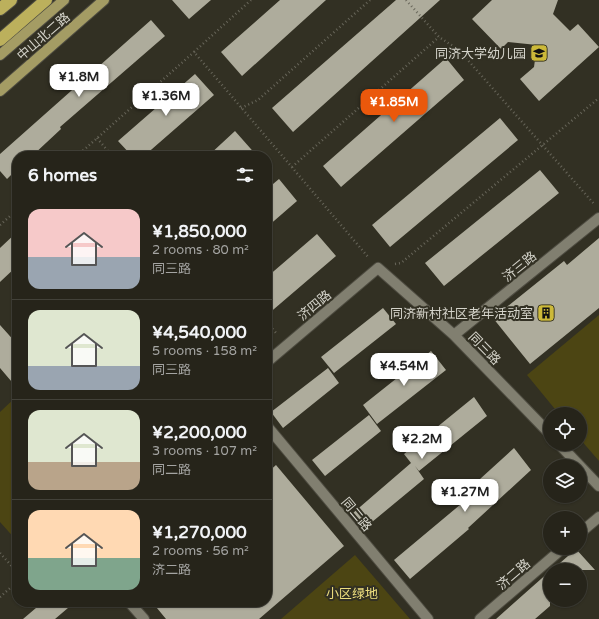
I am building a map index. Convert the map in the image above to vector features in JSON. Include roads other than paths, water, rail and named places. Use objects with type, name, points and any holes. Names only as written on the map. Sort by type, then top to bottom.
[{"type":"highway","points":[[0,9],[11,0]]},
{"type":"highway","points":[[0,40],[46,0]]},
{"type":"main road","name":"中山北二路","points":[[0,55],[64,0]]},
{"type":"main road","name":"中山北二路","points":[[0,91],[104,0]]},
{"type":"street","name":"济三路","points":[[454,335],[599,218]]},
{"type":"street","name":"同三路","points":[[378,268],[454,335],[543,427]]},
{"type":"street","name":"济四路","points":[[272,358],[378,268]]},
{"type":"street","name":"同二路","points":[[272,432],[428,619]]},
{"type":"street","points":[[566,451],[599,486]]},
{"type":"street","points":[[587,527],[599,517]]},
{"type":"street","name":"济二路","points":[[480,619],[555,555]]},
{"type":"street","points":[[133,607],[144,619]]},
{"type":"place","name":"同济大学幼儿园","points":[[539,53]]},
{"type":"place","name":"同济新村社区老年活动室","points":[[546,313]]},
{"type":"park label","name":"小区绿地","points":[[352,593]]}]
